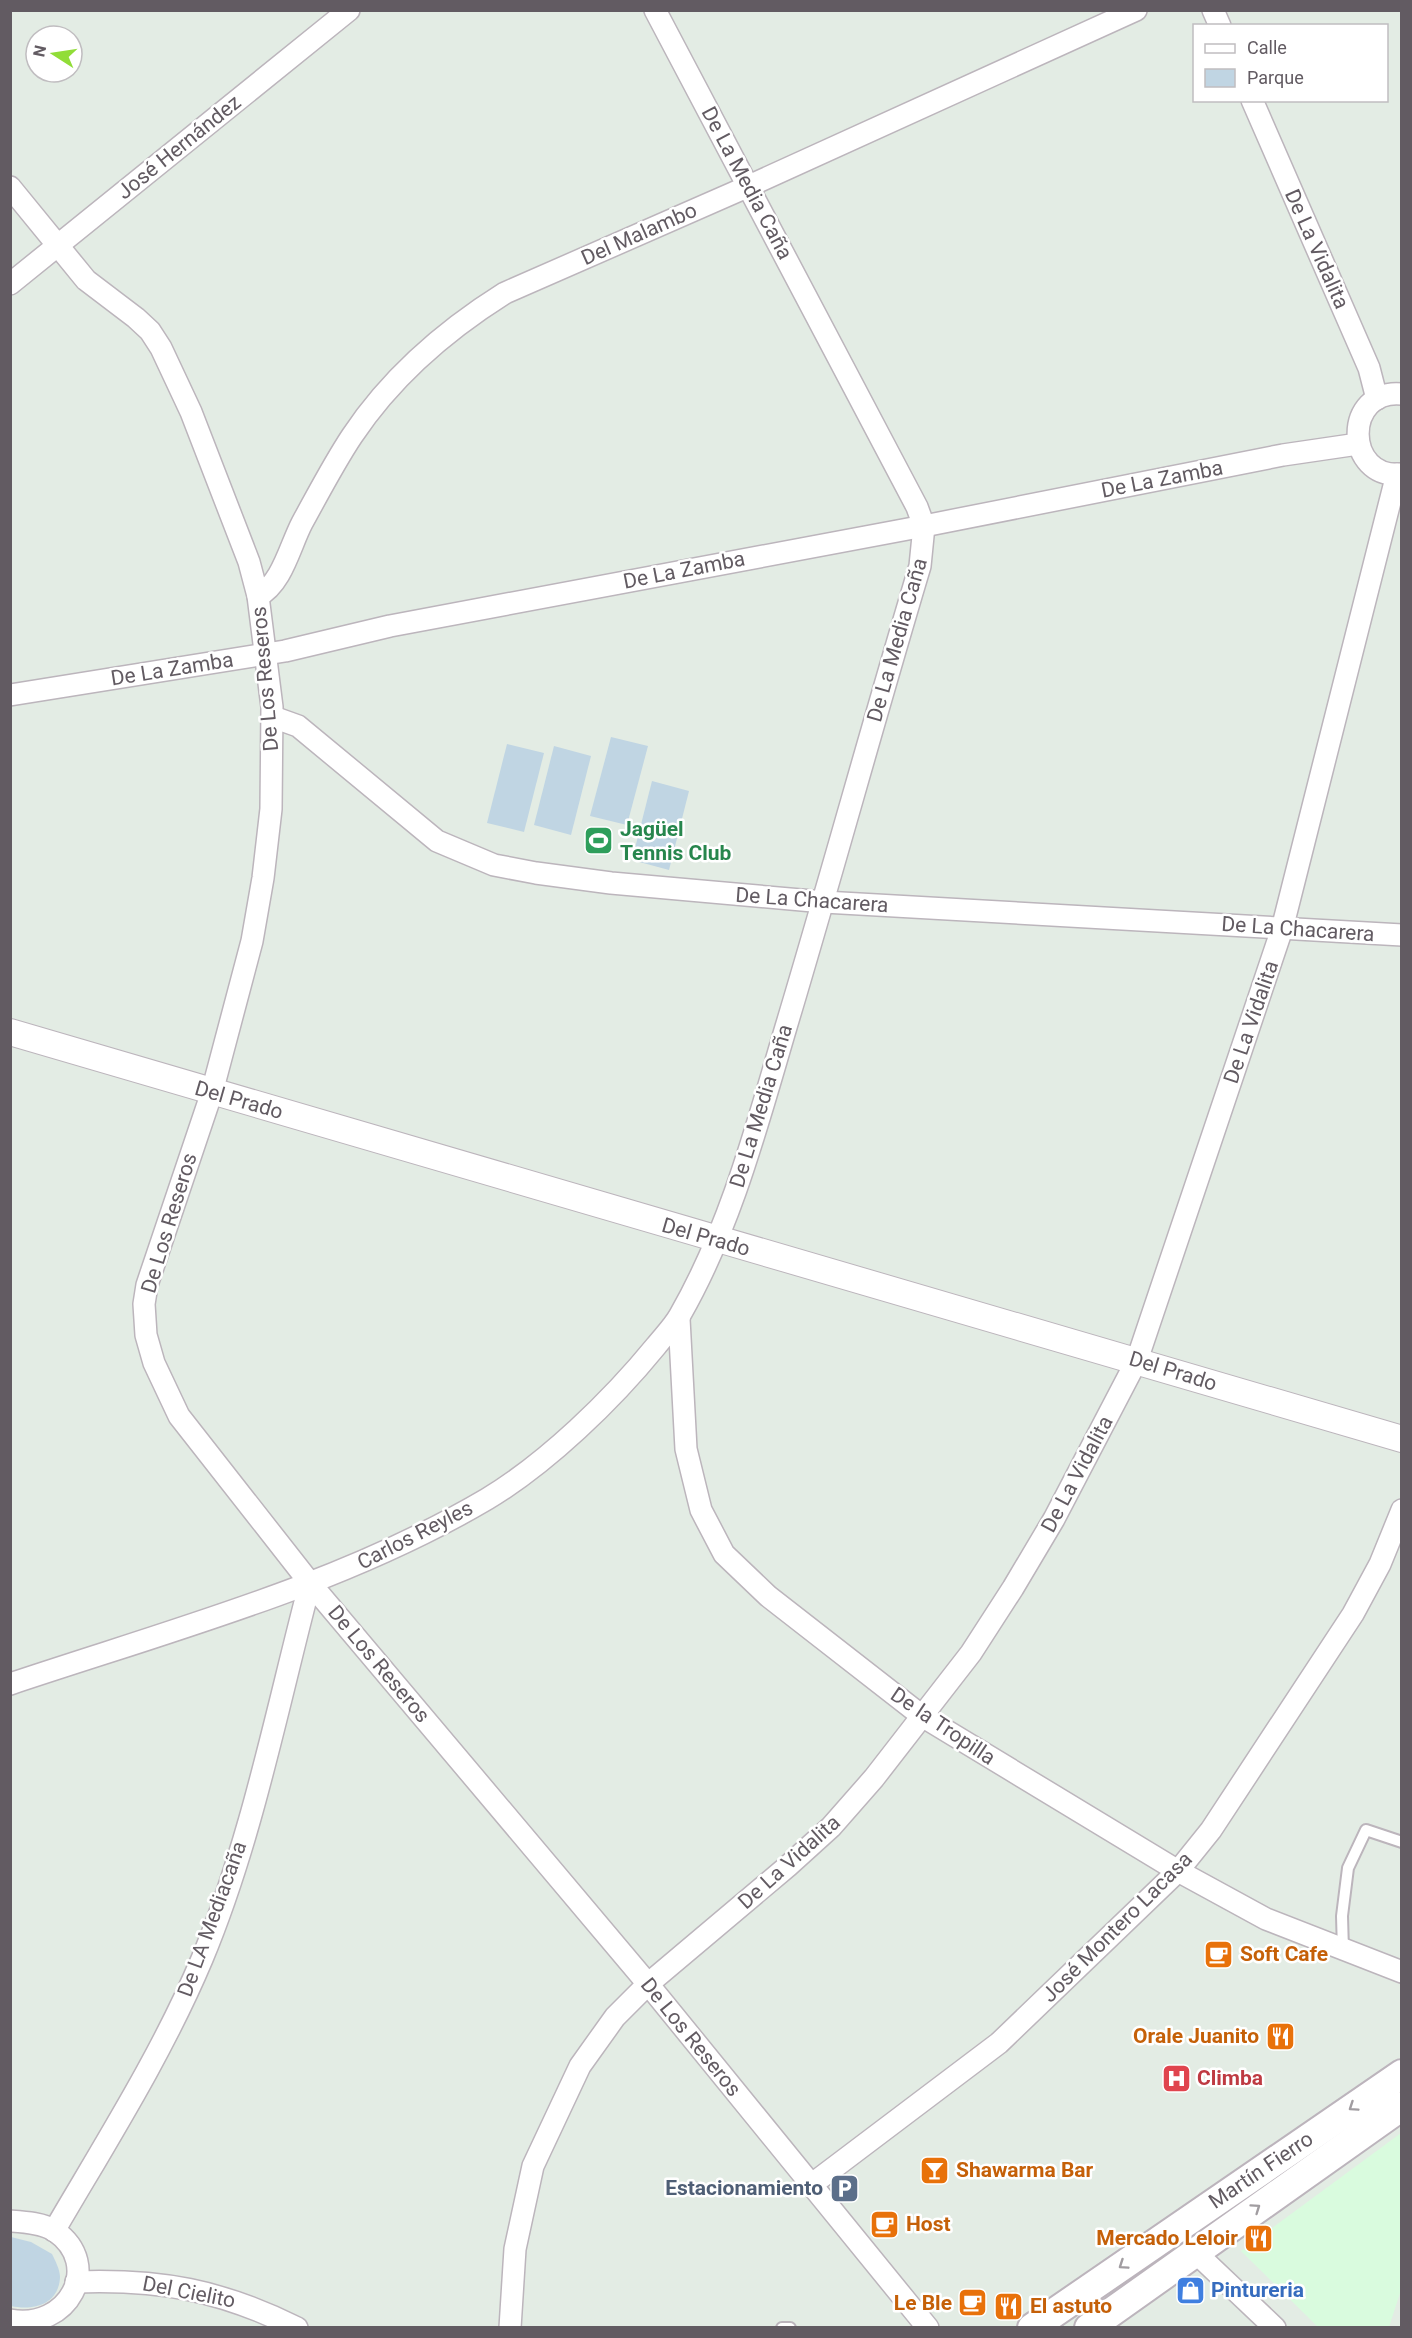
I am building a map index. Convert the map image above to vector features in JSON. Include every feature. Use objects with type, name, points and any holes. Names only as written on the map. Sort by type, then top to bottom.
[{"type":"main road","name":"Martín Fierro","points":[[1032,2328],[1401,2074]]},
{"type":"main road","name":"Martín Fierro","points":[[1089,2328],[1194,2251],[1401,2106]]},
{"type":"street","name":"José Hernández","points":[[10,284],[349,10]]},
{"type":"street","name":"De La Media Caña","points":[[655,10],[917,507],[924,526],[920,566],[824,902],[744,1168],[717,1240]]},
{"type":"street","name":"Del Malambo","points":[[258,596],[266,592],[274,583],[301,525],[353,435],[391,387],[423,353],[448,331],[505,293],[749,186],[1136,10]]},
{"type":"street","points":[[1213,10],[1219,24]]},
{"type":"street","name":"De La Vidalita","points":[[1253,102],[1369,368],[1377,399]]},
{"type":"street","name":"De Los Reseros","points":[[10,187],[86,280],[136,318],[150,331],[161,348],[191,412],[249,562],[258,596],[266,655],[273,717],[271,809],[263,878],[252,940],[212,1092],[147,1285],[144,1304],[146,1335],[162,1386],[179,1416],[310,1583],[648,1984],[928,2328]]},
{"type":"street","points":[[1399,474],[1386,473],[1368,462],[1358,444],[1358,423],[1362,413],[1377,399],[1387,394],[1401,394]]},
{"type":"street","name":"De La Zamba","points":[[10,695],[266,655],[390,626],[924,526],[1283,454],[1358,444]]},
{"type":"street","name":"De La Vidalita","points":[[510,2328],[515,2249],[533,2166],[580,2066],[615,2017],[648,1984],[831,1827],[922,1716],[971,1653],[1013,1588],[1054,1519],[1137,1360],[1282,930],[1399,474]]},
{"type":"street","name":"De La Chacarera","points":[[273,717],[298,726],[437,841],[494,865],[610,883],[824,902],[1192,922],[1282,930],[1401,935]]},
{"type":"street","name":"Del Prado","points":[[10,1032],[1401,1439]]},
{"type":"street","name":"Carlos Reyles","points":[[10,1684],[344,1571],[440,1525],[490,1497],[532,1467],[608,1400],[679,1319],[717,1240]]},
{"type":"street","name":"De la Tropilla","points":[[679,1319],[686,1449],[700,1510],[724,1554],[768,1596],[922,1716],[1178,1871],[1266,1918],[1343,1952],[1401,1972]]},
{"type":"street","name":"José Montero Lacasa","points":[[811,2185],[999,2043],[1178,1871],[1211,1830],[1353,1614],[1380,1564],[1401,1510]]},
{"type":"street","name":"De LA Mediacaña","points":[[54,2231],[162,2044],[202,1957],[247,1824],[310,1583]]},
{"type":"street","points":[[10,2221],[28,2222],[54,2231],[71,2248],[76,2262],[76,2282],[71,2300],[57,2313],[40,2319],[10,2320]]},
{"type":"street","points":[[1194,2251],[1275,2328]]},
{"type":"street","name":"Del Cielito","points":[[76,2282],[126,2280],[165,2283],[244,2303],[297,2328]]},
{"type":"lane","points":[[1343,1952],[1342,1916],[1348,1868],[1366,1830],[1401,1842]]},
{"type":"lane","points":[[782,2328],[790,2328]]},
{"type":"shaded area","points":[[1401,2133],[1401,2290],[1389,2327],[1318,2327],[1241,2251]]},
{"type":"green space","points":[[611,737],[648,746],[627,825],[590,816]]},
{"type":"green space","points":[[507,744],[544,753],[524,832],[487,823]]},
{"type":"green space","points":[[554,746],[591,756],[571,835],[534,825]]},
{"type":"green space","points":[[652,781],[689,791],[669,870],[632,860]]},
{"type":"green space","points":[[11,2237],[31,2242],[53,2256],[60,2274],[59,2286],[55,2294],[44,2304],[28,2307],[11,2306]]},
{"type":"place","name":"Jagüel Tennis Club","points":[[599,841]]},
{"type":"place","name":"Soft Cafe","points":[[1219,1954]]},
{"type":"place","name":"Orale Juanito","points":[[1280,2036]]},
{"type":"place","name":"Climba","points":[[1176,2078]]},
{"type":"place","name":"Shawarma Bar","points":[[935,2170]]},
{"type":"place","name":"Estacionamiento","points":[[844,2188]]},
{"type":"place","name":"Host","points":[[885,2224]]},
{"type":"place","name":"Mercado Leloir","points":[[1259,2238]]},
{"type":"place","name":"Pintureria","points":[[1190,2290]]},
{"type":"place","name":"Le Ble","points":[[973,2303]]},
{"type":"place","name":"El astuto","points":[[1009,2306]]}]
